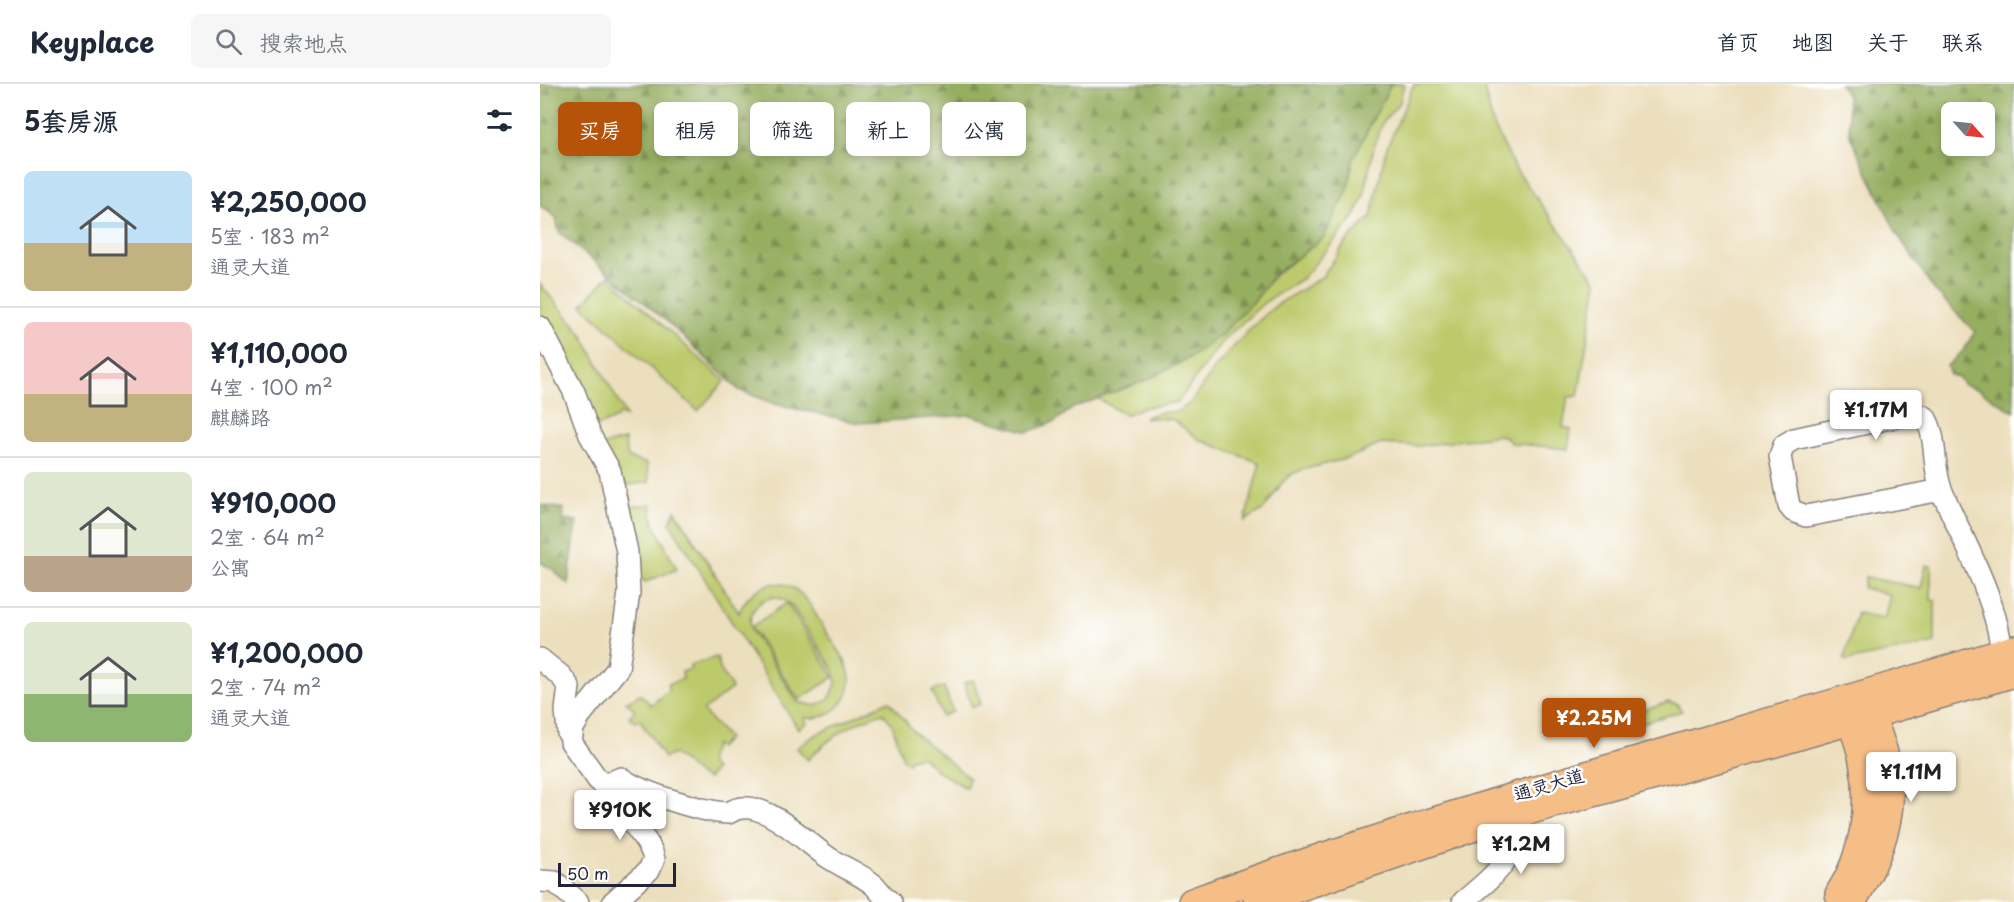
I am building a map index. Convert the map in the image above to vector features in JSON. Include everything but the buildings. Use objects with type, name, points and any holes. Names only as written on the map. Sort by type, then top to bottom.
[{"type":"main road","name":"通灵大道","points":[[1257,902],[1452,834],[2010,658]]},
{"type":"main road","name":"通灵大道","points":[[1192,902],[1304,861],[1443,816],[1857,707]]},
{"type":"main road","points":[[1834,902],[1845,884],[1857,852],[1867,812],[1868,792],[1857,707]]},
{"type":"main road","points":[[1852,902],[1875,862],[1886,832],[1889,778],[1857,707]]},
{"type":"street","points":[[540,327],[574,392],[590,435],[610,471],[627,552],[629,592],[618,668],[582,713],[571,735],[572,746],[600,783],[604,785],[621,778],[636,788],[721,813],[729,813],[741,807],[781,821],[828,858],[872,884],[890,902]]},
{"type":"street","points":[[1941,490],[1806,516],[1793,511],[1789,506],[1780,456],[1784,445],[1794,439],[1913,413],[1920,414],[1928,422],[1941,490],[1981,577],[2010,658]]},
{"type":"street","points":[[540,659],[561,676],[569,687],[566,723],[567,733],[571,735]]},
{"type":"street","points":[[613,902],[649,870],[654,859],[630,817],[628,805],[636,788]]},
{"type":"street","points":[[1463,902],[1503,866],[1517,840],[1522,813]]},
{"type":"street","points":[[540,881],[555,882],[578,902]]},
{"type":"green space","points":[[540,84],[1391,84],[1353,159],[1348,190],[1323,238],[1273,276],[1256,299],[1220,336],[1192,356],[1149,379],[1073,408],[1054,422],[1028,432],[970,415],[859,423],[775,404],[739,390],[672,326],[559,232],[556,217],[540,206]]},
{"type":"green space","points":[[1391,84],[1404,84],[1400,102],[1383,122],[1374,146],[1364,195],[1355,216],[1303,278],[1265,302],[1223,340],[1178,402],[1141,408],[1125,415],[1097,398],[1192,356],[1220,336],[1256,299],[1273,276],[1323,238],[1348,190],[1353,159]]},
{"type":"green space","points":[[1414,84],[1483,84],[1493,124],[1515,168],[1597,282],[1578,396],[1568,397],[1563,427],[1571,429],[1568,449],[1511,443],[1506,437],[1499,435],[1420,446],[1381,444],[1349,458],[1290,475],[1264,509],[1245,521],[1260,463],[1200,440],[1172,419],[1144,418],[1157,413],[1178,411],[1190,403],[1218,364],[1251,328],[1275,306],[1322,277],[1346,242],[1371,217],[1386,150]]},
{"type":"green space","points":[[1840,84],[2014,84],[2014,412],[1979,390],[1964,385],[1958,377],[1950,375],[1947,366],[1962,352],[1975,332],[1935,291],[1896,232],[1850,136],[1847,96]]},
{"type":"green space","points":[[608,276],[725,381],[698,411],[582,305]]},
{"type":"green space","points":[[540,284],[582,334],[626,416],[619,414],[617,418],[594,428],[540,317]]},
{"type":"green space","points":[[625,440],[628,456],[647,464],[649,482],[620,486],[599,446]]},
{"type":"green space","points":[[651,504],[654,524],[677,569],[645,582],[632,569],[625,508]]},
{"type":"green space","points":[[540,505],[564,509],[563,520],[577,522],[568,584],[552,569],[540,562]]},
{"type":"green space","points":[[675,510],[739,613],[750,596],[765,586],[783,584],[792,587],[805,598],[841,653],[848,669],[849,689],[840,706],[824,716],[804,718],[807,723],[798,729],[670,523]],"holes":[[[774,597],[792,606],[834,671],[836,684],[830,698],[816,706],[798,702],[750,626],[754,609],[762,601]]]},
{"type":"green space","points":[[1926,565],[1931,566],[1931,600],[1935,600],[1935,643],[1846,661],[1844,659],[1857,613],[1884,619],[1890,595],[1863,588],[1865,577],[1921,588]]},
{"type":"green space","points":[[787,603],[834,677],[799,700],[751,627]]},
{"type":"green space","points":[[717,657],[720,669],[732,688],[703,711],[728,738],[719,748],[715,744],[710,765],[715,769],[708,779],[699,775],[674,754],[664,758],[640,720],[635,722],[629,717],[635,710],[626,702],[640,694],[651,705],[668,691],[668,684],[683,679],[682,672],[691,669],[690,665]]},
{"type":"green space","points":[[973,680],[981,704],[972,707],[964,683]]},
{"type":"green space","points":[[944,687],[953,712],[942,716],[932,691]]},
{"type":"green space","points":[[889,701],[915,733],[969,778],[966,788],[936,770],[922,756],[910,759],[908,763],[903,759],[892,724],[883,713],[842,731],[808,760],[797,748],[815,735]]},
{"type":"green space","points":[[1668,702],[1677,704],[1682,711],[1622,729],[1627,716]]}]
